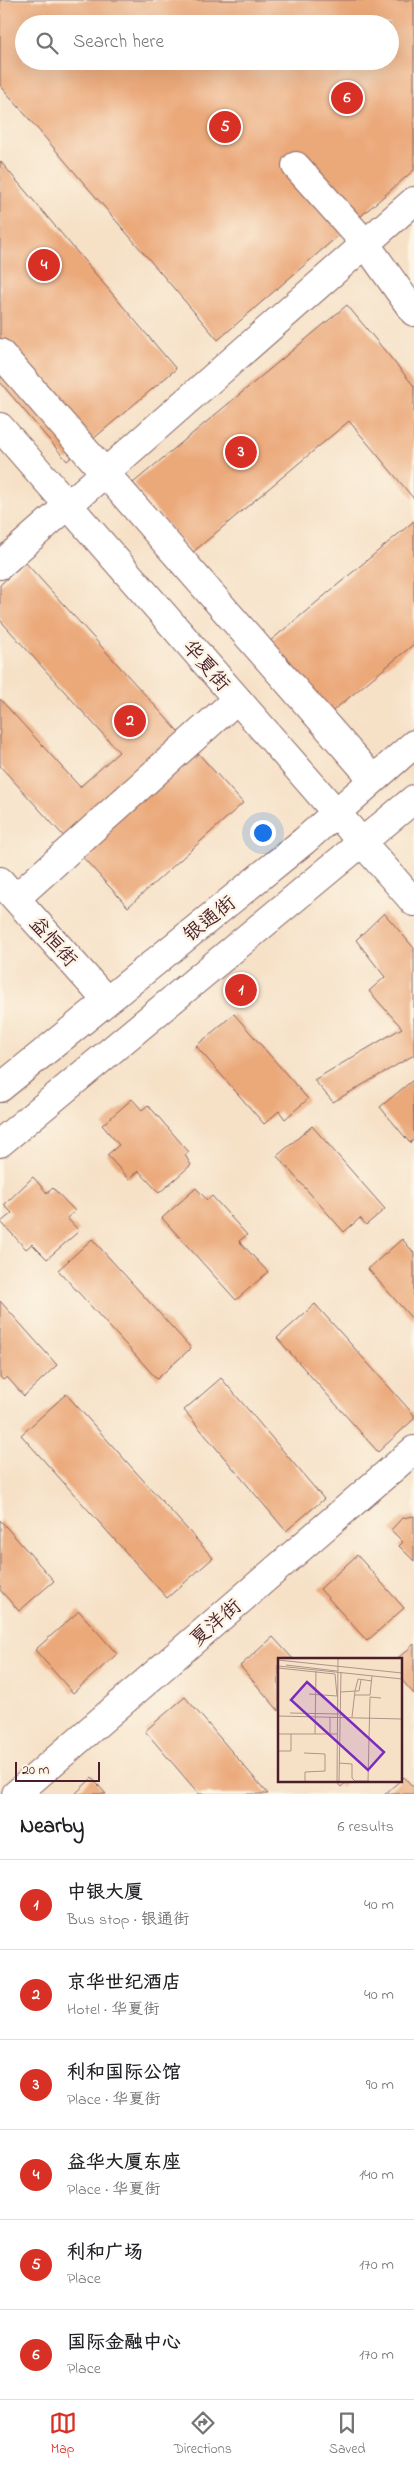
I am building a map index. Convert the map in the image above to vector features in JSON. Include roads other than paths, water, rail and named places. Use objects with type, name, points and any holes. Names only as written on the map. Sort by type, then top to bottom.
[{"type":"street","points":[[296,166],[365,243],[414,312]]},
{"type":"street","points":[[0,565],[67,504],[414,201]]},
{"type":"street","points":[[0,353],[373,779]]},
{"type":"street","name":"华夏街","points":[[0,427],[414,902]]},
{"type":"street","points":[[8,889],[237,699]]},
{"type":"street","name":"银通街","points":[[0,1088],[297,847],[414,744]]},
{"type":"street","points":[[0,1143],[414,799]]},
{"type":"street","name":"益恒街","points":[[8,889],[107,1001]]},
{"type":"street","name":"夏洋街","points":[[16,1794],[414,1450]]},
{"type":"place","name":"国际金融中心","points":[[347,98]]},
{"type":"place","name":"利和广场","points":[[225,127]]},
{"type":"place","name":"益华大厦东座","points":[[44,265]]},
{"type":"place","name":"利和国际公馆","points":[[241,452]]},
{"type":"place","name":"京华世纪酒店","points":[[130,721]]},
{"type":"place","name":"中银大厦","points":[[241,990]]}]
